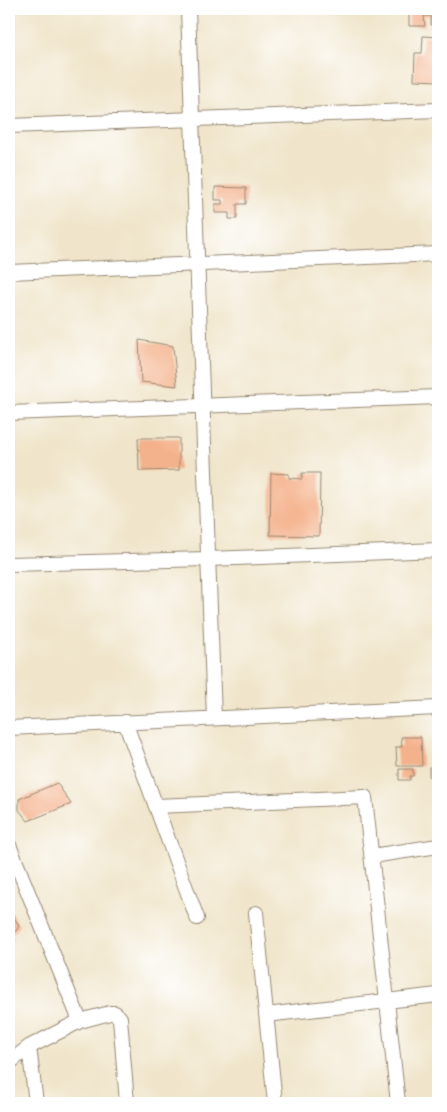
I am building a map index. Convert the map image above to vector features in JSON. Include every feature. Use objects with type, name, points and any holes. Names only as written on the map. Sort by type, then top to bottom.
[{"type":"street","points":[[188,9],[214,718]]},
{"type":"street","points":[[9,126],[438,110]]},
{"type":"street","points":[[9,272],[438,254]]},
{"type":"street","points":[[9,413],[438,397]]},
{"type":"street","points":[[9,564],[438,550]]},
{"type":"street","points":[[9,728],[438,708]]},
{"type":"street","points":[[125,722],[197,918]]},
{"type":"street","points":[[156,806],[365,797],[398,1103]]},
{"type":"street","points":[[9,845],[80,1021]]},
{"type":"street","points":[[372,856],[438,846]]},
{"type":"street","points":[[256,913],[275,1103]]},
{"type":"street","points":[[266,1015],[438,994]]},
{"type":"street","points":[[9,1063],[30,1047],[80,1021],[110,1013],[115,1014],[120,1018],[127,1103]]},
{"type":"street","points":[[30,1047],[36,1103]]},
{"type":"building","points":[[422,9],[438,9],[438,25],[431,25],[431,16],[424,16],[425,26],[409,26],[409,11],[422,11]]},
{"type":"building","points":[[423,36],[438,37],[438,81],[414,80],[415,53],[422,53]]},
{"type":"building","points":[[215,187],[246,188],[246,204],[237,204],[237,219],[229,219],[229,213],[215,213],[215,204],[222,204],[222,200],[215,200]]},
{"type":"building","points":[[139,340],[173,346],[177,386],[141,382]]},
{"type":"building","points":[[138,438],[179,438],[179,470],[139,471]]},
{"type":"building","points":[[271,473],[289,474],[289,478],[302,479],[302,473],[320,473],[319,536],[270,535]]},
{"type":"building","points":[[401,737],[421,737],[422,766],[397,766],[396,747],[402,747]]},
{"type":"building","points":[[429,767],[438,767],[438,777],[429,777]]},
{"type":"building","points":[[399,769],[413,769],[413,776],[410,776],[410,780],[399,780]]},
{"type":"building","points":[[57,783],[71,804],[28,821],[19,810],[19,799]]},
{"type":"building","points":[[9,908],[19,926],[16,931],[10,933],[14,941],[9,944]]}]
